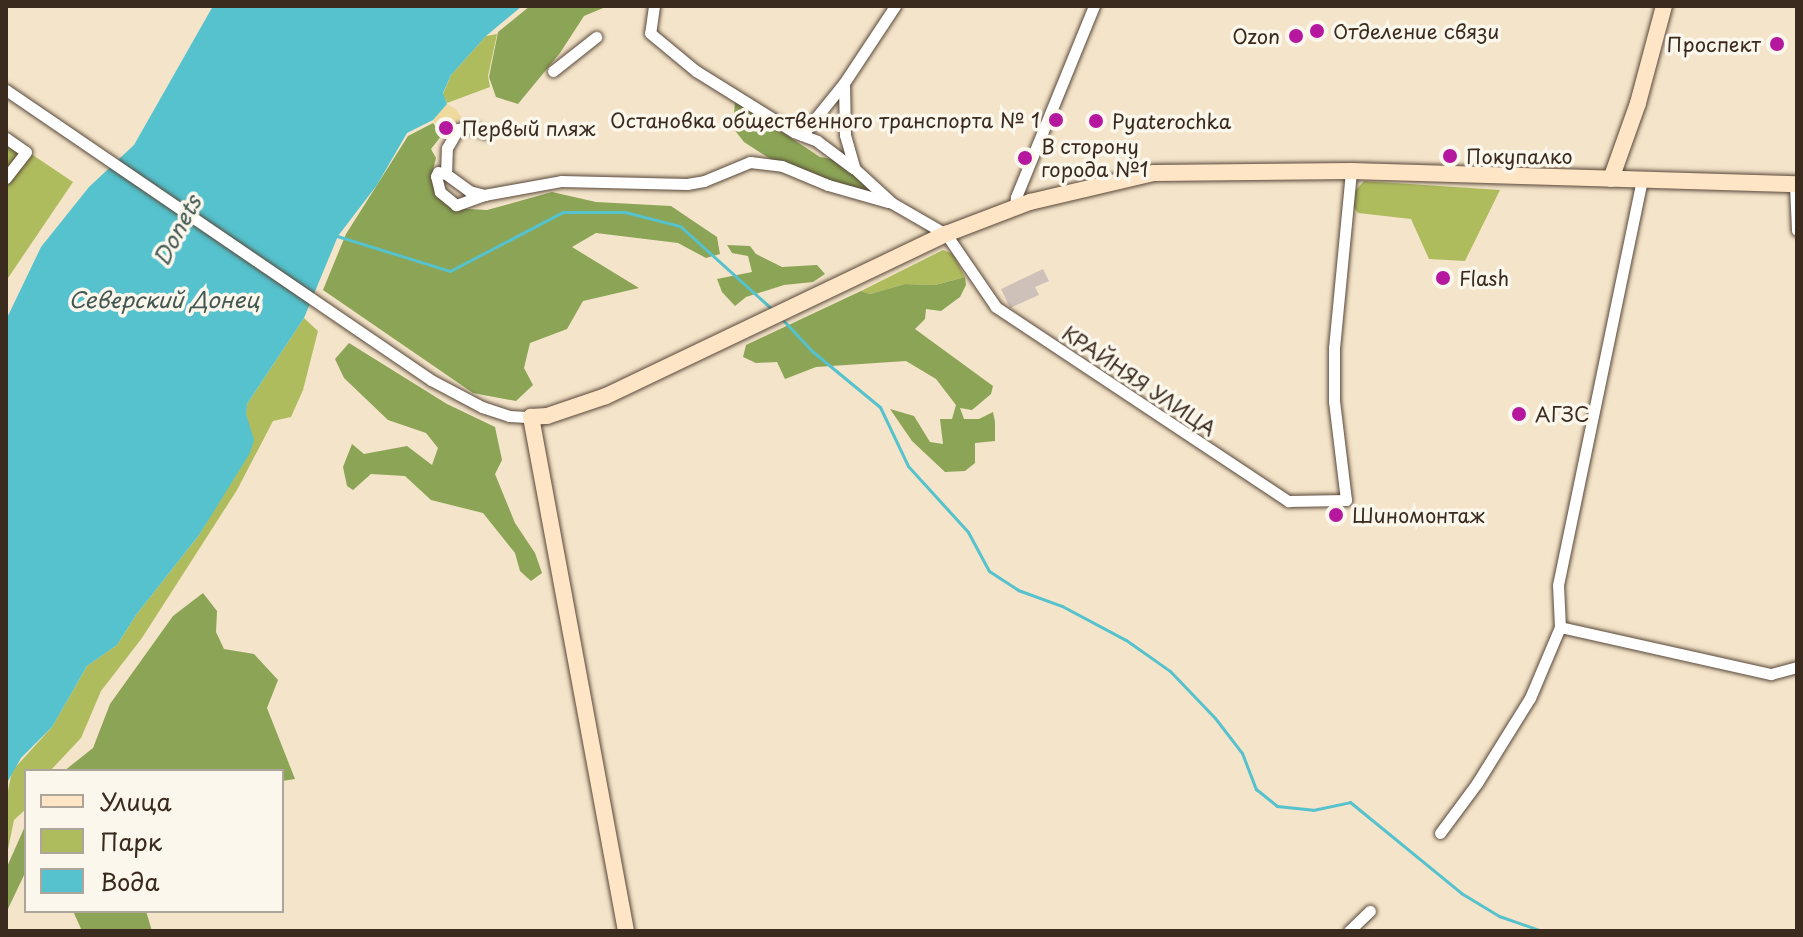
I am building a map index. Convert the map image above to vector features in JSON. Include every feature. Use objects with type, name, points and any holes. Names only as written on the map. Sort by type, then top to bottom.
[{"type":"street","points":[[654,6],[650,33],[696,71],[817,141],[855,169],[892,203],[946,234]]},
{"type":"street","points":[[802,135],[844,83],[895,6]]},
{"type":"street","points":[[1015,207],[1016,197],[1094,6]]},
{"type":"street","points":[[1611,179],[1638,103],[1664,6]]},
{"type":"street","points":[[553,71],[596,37]]},
{"type":"street","points":[[844,83],[844,131],[855,169]]},
{"type":"street","points":[[6,90],[403,362],[482,407],[509,416],[547,416],[606,396],[946,234],[1015,207],[1084,187],[1154,173],[1351,171],[1796,184],[1796,229]]},
{"type":"street","points":[[446,174],[447,148],[458,129],[471,127],[486,133]]},
{"type":"street","points":[[6,138],[26,152],[6,178]]},
{"type":"street","points":[[484,195],[469,191],[446,174],[438,172],[437,185],[445,198],[456,205],[484,195],[561,181],[687,184],[704,181],[750,162],[782,166],[828,185],[892,203]]},
{"type":"street","name":"КРАЙНЯЯ УЛИЦА","points":[[946,234],[996,307],[1288,501],[1346,500],[1334,401],[1334,348],[1335,305],[1351,171]]},
{"type":"street","points":[[1440,833],[1477,783],[1530,698],[1560,627],[1558,585],[1642,180]]},
{"type":"street","points":[[531,417],[626,931]]},
{"type":"street","points":[[1560,627],[1771,674],[1797,667]]},
{"type":"street","points":[[1349,931],[1370,911]]},
{"type":"shaded area","points":[[1043,269],[1049,281],[1035,287],[1039,295],[1010,308],[1001,289]]},
{"type":"green space","points":[[530,6],[608,6],[584,16],[560,53],[518,104],[496,97],[489,77],[498,32]]},
{"type":"green space","points":[[497,34],[488,76],[490,87],[447,103],[443,94],[451,75],[486,36]]},
{"type":"green space","points":[[735,101],[820,157],[832,159],[863,182],[869,192],[830,183],[775,162],[744,142],[733,128]]},
{"type":"green space","points":[[433,123],[442,135],[431,149],[436,158],[431,178],[450,208],[487,210],[552,192],[596,202],[671,206],[717,237],[720,254],[706,258],[678,243],[596,233],[572,247],[639,288],[583,301],[567,329],[530,343],[524,368],[533,385],[516,401],[473,393],[323,290],[346,234],[408,136]]},
{"type":"green space","points":[[6,137],[73,182],[6,281]]},
{"type":"green space","points":[[1364,181],[1500,190],[1465,261],[1429,259],[1411,219],[1358,213],[1352,205],[1354,192]]},
{"type":"green space","points":[[727,245],[750,246],[756,254],[782,267],[817,265],[825,274],[813,282],[784,285],[746,297],[735,306],[722,292],[717,279],[752,272],[748,256],[732,253]]},
{"type":"green space","points":[[943,250],[953,254],[965,277],[935,285],[905,284],[870,294],[861,291]]},
{"type":"green space","points":[[965,277],[966,285],[960,297],[941,311],[926,309],[925,319],[915,329],[993,386],[991,394],[972,410],[960,408],[964,419],[979,419],[993,412],[995,422],[995,441],[975,443],[975,463],[965,471],[945,472],[912,441],[890,409],[914,416],[930,442],[943,444],[940,419],[952,419],[956,405],[936,379],[906,361],[816,367],[785,379],[777,362],[756,363],[743,357],[746,345],[861,291],[870,294],[905,284],[935,285]]},
{"type":"green space","points":[[304,318],[318,331],[303,390],[291,417],[273,421],[237,490],[142,638],[101,691],[81,738],[52,769],[24,769],[24,811],[14,820],[6,859],[6,801],[12,771],[52,727],[87,666],[117,645],[136,615],[199,535],[235,474],[247,404]]},
{"type":"green space","points":[[349,343],[447,404],[495,427],[502,460],[495,474],[515,523],[535,553],[542,573],[531,581],[520,571],[515,553],[483,513],[431,500],[405,476],[371,474],[353,490],[347,486],[343,467],[352,444],[364,454],[407,446],[432,465],[438,448],[426,433],[388,420],[344,378],[335,359]]},
{"type":"green space","points":[[203,593],[217,611],[216,632],[224,649],[254,654],[278,680],[267,708],[295,779],[284,781],[284,769],[67,769],[93,748],[110,704],[173,616]]},
{"type":"green space","points":[[24,828],[24,875],[6,913],[6,869]]},
{"type":"green space","points":[[74,913],[147,913],[152,931],[82,931]]},
{"type":"sand","name":"Первый пляж","points":[[447,104],[456,109],[461,117],[445,136],[433,120]]},
{"type":"water","name":"Северский Донец","points":[[213,6],[522,6],[486,36],[451,75],[443,93],[447,104],[433,120],[407,133],[377,185],[338,236],[304,318],[247,404],[246,414],[254,440],[250,453],[199,535],[136,615],[117,645],[87,666],[52,727],[21,758],[8,781],[6,801],[6,320],[41,247],[89,187],[134,145]]},
{"type":"waterway","points":[[337,236],[450,271],[563,212],[625,212],[680,226],[772,309]]},
{"type":"waterway","points":[[783,320],[812,351],[880,407],[908,466],[968,532],[989,571],[1018,590],[1062,606],[1126,640],[1170,671],[1215,718],[1242,753],[1256,789],[1277,806],[1313,810],[1350,802],[1461,893],[1499,916],[1542,931]]},
{"type":"place","name":"Отделение связи","points":[[1317,31]]},
{"type":"place","name":"Ozon","points":[[1296,36]]},
{"type":"place","name":"Проспект","points":[[1777,44]]},
{"type":"place","name":"Остановка общественного транспорта № 1","points":[[1056,120]]},
{"type":"place","name":"Pyaterochka","points":[[1096,121]]},
{"type":"place","name":"Первый пляж","points":[[446,128]]},
{"type":"place","name":"Покупалко","points":[[1450,156]]},
{"type":"place","name":"В сторону города №1","points":[[1025,158]]},
{"type":"place","name":"Flash","points":[[1443,278]]},
{"type":"place","name":"АГЗС","points":[[1519,414]]},
{"type":"place","name":"Шиномонтаж","points":[[1336,515]]},
{"type":"water label","name":"Donets","points":[[176,230]]}]
